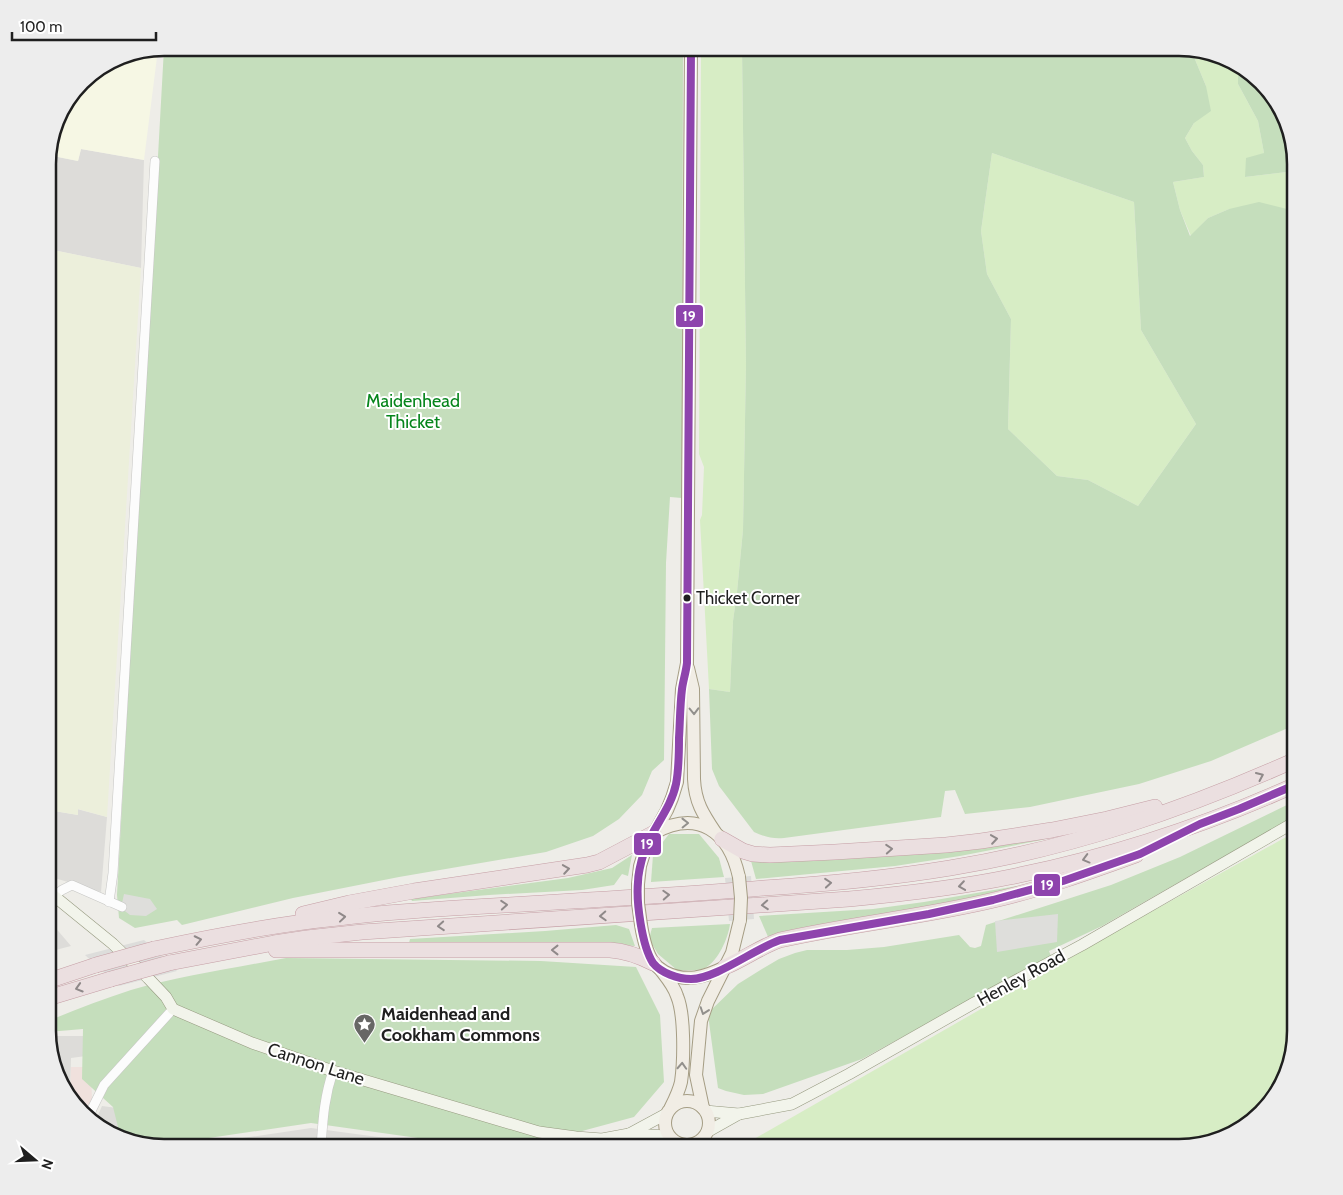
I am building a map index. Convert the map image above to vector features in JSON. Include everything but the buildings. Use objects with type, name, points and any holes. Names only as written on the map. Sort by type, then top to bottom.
[{"type":"highway","points":[[56,978],[154,949],[242,931],[339,918],[386,913],[724,892],[855,881],[985,862],[1060,845],[1136,823],[1225,791],[1287,764]]},
{"type":"highway","points":[[56,996],[169,963],[307,938],[362,932],[849,900],[971,884],[1054,868],[1127,848],[1200,824],[1287,788]]},
{"type":"highway","points":[[718,836],[743,851],[753,854],[770,855],[946,845],[1052,830],[1225,791]]},
{"type":"highway","points":[[725,967],[760,948],[780,940],[929,914],[993,900],[1063,881],[1140,854],[1200,824]]},
{"type":"highway","points":[[242,931],[348,903],[587,865],[604,859],[654,833]]},
{"type":"highway","points":[[239,949],[317,951],[420,949],[618,950],[631,953],[657,966]]},
{"type":"main road","points":[[670,1139],[664,1125],[680,1082],[682,1015],[677,994],[647,949],[641,925],[638,884],[642,858],[647,845],[667,810],[677,782],[682,689],[687,663],[691,56]]},
{"type":"main road","points":[[687,663],[693,689],[696,794],[698,804],[702,813],[734,859],[739,878],[741,898],[740,920],[735,946],[705,1007],[700,1029],[696,1075],[709,1123],[704,1138]]},
{"type":"main road","points":[[654,833],[670,825],[684,822],[701,825],[718,836]]},
{"type":"main road","points":[[657,966],[674,976],[689,979],[710,974],[725,967]]},
{"type":"main road","points":[[669,1111],[680,1102],[690,1101],[699,1104],[704,1109]]},
{"type":"street","points":[[109,902],[113,873],[155,162]]},
{"type":"street","name":"Henley Road","points":[[704,1109],[739,1114],[792,1104],[1082,945],[1287,827]]},
{"type":"street","points":[[56,893],[72,885],[122,907]]},
{"type":"street","points":[[56,899],[113,944],[154,984],[166,997],[173,1009],[104,1085],[92,1110]]},
{"type":"street","name":"Cannon Lane","points":[[173,1009],[252,1043],[333,1071],[539,1132],[602,1139],[630,1134],[659,1139]]},
{"type":"street","points":[[321,1139],[323,1111],[333,1071]]},
{"type":"street","name":"Cannon Lane","points":[[630,1134],[669,1111]]},
{"type":"street","name":"Henley Road","points":[[704,1138],[739,1114]]},
{"type":"shaded area","points":[[157,56],[144,160],[81,149],[78,161],[56,157],[64,123],[74,104],[104,74],[123,64]]},
{"type":"shaded area","points":[[81,149],[144,160],[141,268],[56,251],[56,157],[78,161]]},
{"type":"shaded area","points":[[56,251],[141,268],[107,817],[78,809],[78,815],[56,811]]},
{"type":"shaded area","points":[[77,809],[107,817],[101,892],[56,878],[56,811],[78,815]]},
{"type":"shaded area","points":[[124,894],[150,899],[157,909],[146,916],[130,915],[121,908]]},
{"type":"shaded area","points":[[1058,914],[1057,942],[997,952],[995,921]]},
{"type":"shaded area","points":[[56,928],[71,946],[56,950]]},
{"type":"shaded area","points":[[56,1036],[89,1036],[86,1056],[71,1058],[70,1084],[64,1072],[58,1052]]},
{"type":"shaded area","points":[[71,1067],[91,1067],[92,1101],[87,1106],[74,1091],[70,1084]]},
{"type":"shaded area","points":[[102,1106],[117,1108],[123,1131],[104,1121],[98,1116]]},
{"type":"shaded area","points":[[311,1128],[393,1139],[236,1139]]},
{"type":"green space","name":"Maidenhead Thicket","points":[[164,56],[683,56],[682,498],[670,497],[666,563],[664,760],[652,771],[642,795],[619,819],[593,836],[546,852],[399,877],[293,898],[182,925],[177,920],[135,928],[119,918],[117,895]]},
{"type":"green space","points":[[701,56],[742,56],[746,365],[743,530],[733,621],[730,692],[709,689],[700,520],[702,515],[704,467],[699,454]]},
{"type":"green space","points":[[742,56],[1194,57],[1206,86],[1211,111],[1194,123],[1185,138],[1203,165],[1204,177],[1173,182],[1180,210],[1190,236],[1208,218],[1229,209],[1259,202],[1287,209],[1287,728],[1211,761],[1139,784],[1030,807],[965,814],[955,790],[945,791],[941,817],[784,838],[762,835],[754,832],[719,786],[712,769],[709,689],[730,692],[733,621],[743,530],[746,365]],"holes":[[[992,153],[1134,202],[1141,330],[1196,424],[1138,506],[1088,480],[1057,476],[1008,429],[1011,319],[987,274],[981,231]]]},
{"type":"green space","points":[[1194,57],[1220,64],[1238,74],[1238,84],[1258,121],[1264,153],[1245,177],[1287,172],[1287,210],[1229,209],[1208,218],[1191,236],[1180,210],[1173,182],[1204,177],[1203,165],[1185,138],[1194,123],[1206,86]]},
{"type":"green space","points":[[1238,74],[1250,83],[1269,104],[1276,117],[1285,143],[1287,172],[1245,177],[1246,158],[1264,153],[1258,121],[1238,84]]},
{"type":"green space","points":[[992,153],[1134,202],[1141,330],[1196,424],[1138,506],[1088,480],[1057,476],[1008,429],[1011,319],[987,274],[981,231]]},
{"type":"green space","points":[[1287,805],[1287,821],[1102,926],[1049,951],[1051,956],[862,1059],[763,1094],[744,1095],[718,1088],[709,1012],[738,984],[779,959],[807,950],[847,950],[884,947],[959,935],[970,947],[975,948],[981,946],[986,925],[1111,885],[1180,857]]},
{"type":"green space","points":[[669,834],[699,834],[719,858],[724,877],[651,882],[653,855]]},
{"type":"green space","points":[[1052,836],[1042,840],[960,856],[895,866],[756,879],[751,861],[793,860]]},
{"type":"green space","points":[[1287,836],[1287,1038],[1285,1052],[1279,1072],[1269,1091],[1239,1121],[1220,1131],[1200,1137],[1178,1139],[754,1139],[1133,922]]},
{"type":"green space","points":[[632,855],[628,876],[622,874],[614,885],[582,890],[412,901],[411,899],[568,878],[612,868]]},
{"type":"green space","points":[[1017,886],[1017,888],[1001,892],[855,920],[769,939],[759,916],[873,909]]},
{"type":"green space","points":[[730,924],[725,943],[718,955],[710,965],[699,970],[677,970],[658,954],[649,939],[652,928]]},
{"type":"green space","points":[[616,925],[629,929],[635,946],[594,943],[409,943],[410,939]]},
{"type":"green space","points":[[286,958],[541,961],[636,967],[660,1015],[664,1082],[634,1117],[553,1139],[425,1139],[311,1123],[202,1139],[150,1138],[123,1131],[118,1129],[113,1107],[82,1079],[83,1029],[56,1031],[56,1018],[131,990],[188,976]]},
{"type":"pier","points":[[751,876],[754,919],[729,921],[725,878]]},
{"type":"pier","points":[[144,940],[177,971],[119,986],[85,955]]},
{"type":"transit line","name":"19","points":[[691,56],[687,663],[681,695],[679,761],[676,784],[670,802],[647,843],[639,874],[638,891],[641,924],[646,946],[656,967],[675,977],[701,978],[780,940],[929,914],[993,900],[1063,881],[1140,854],[1200,824],[1287,788]]},
{"type":"place","name":"Thicket Corner","points":[[687,598]]},
{"type":"place","name":"Maidenhead and Cookham Commons","points":[[365,1043]]}]
